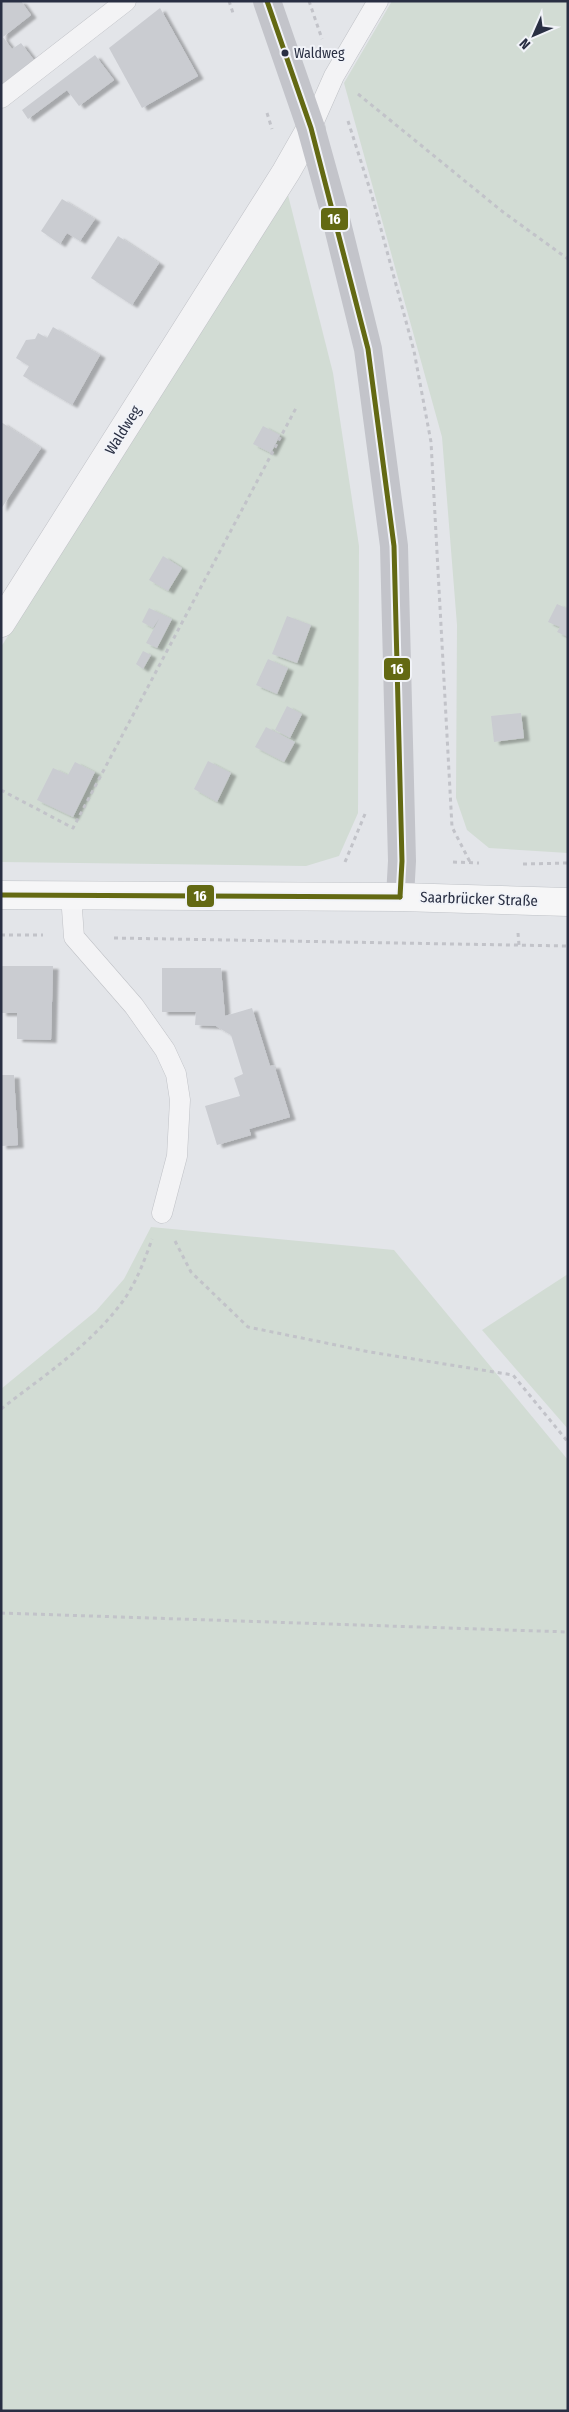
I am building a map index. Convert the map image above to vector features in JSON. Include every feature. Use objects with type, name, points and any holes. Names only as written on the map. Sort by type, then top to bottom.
[{"type":"main road","points":[[267,1],[311,128],[334,207],[368,349],[394,546],[402,862],[400,896]]},
{"type":"main road","name":"Saarbrücker Straße","points":[[1,895],[400,896],[568,902]]},
{"type":"street","name":"Waldweg","points":[[1,623],[286,172],[311,128]]},
{"type":"lane","points":[[1,98],[126,1]]},
{"type":"lane","name":"Waldweg","points":[[311,128],[334,76],[378,1]]},
{"type":"lane","points":[[71,895],[74,937],[134,1006],[165,1050],[176,1074],[180,1100],[177,1156],[162,1213]]},
{"type":"path","points":[[229,1],[235,19]]},
{"type":"path","points":[[334,76],[503,212],[568,259]]},
{"type":"path","points":[[266,108],[286,172]]},
{"type":"path","points":[[1,790],[73,828],[296,408]]},
{"type":"path","points":[[345,862],[365,816],[365,806]]},
{"type":"path","points":[[522,864],[568,863]]},
{"type":"path","points":[[1,935],[568,946]]},
{"type":"path","points":[[1,1409],[98,1331],[121,1304],[137,1277],[162,1213]]},
{"type":"path","points":[[162,1213],[191,1272],[248,1327],[370,1352],[513,1375],[568,1442]]},
{"type":"path","points":[[1,1613],[568,1632]]},
{"type":"shaded area","points":[[392,1],[568,1],[568,853],[489,848],[467,830],[456,798],[457,625],[442,437],[344,83]]},
{"type":"shaded area","points":[[288,195],[333,373],[359,546],[358,813],[339,856],[306,866],[1,862],[1,647]]},
{"type":"shaded area","points":[[151,1227],[394,1250],[568,1460],[568,2411],[1,2411],[1,1389],[96,1311],[124,1279]]},
{"type":"shaded area","points":[[568,1274],[568,1429],[482,1330]]},
{"type":"building","points":[[1,1],[21,1],[31,15],[3,37],[12,49],[21,43],[34,60],[1,86]]},
{"type":"building","points":[[160,8],[198,76],[142,108],[109,48]]},
{"type":"building","points":[[95,55],[114,80],[79,106],[67,90],[28,119],[22,110]]},
{"type":"building","points":[[62,199],[95,219],[80,241],[67,233],[60,244],[41,231]]},
{"type":"building","points":[[118,236],[159,263],[132,305],[91,278]]},
{"type":"building","points":[[53,327],[100,355],[72,405],[23,376],[29,366],[16,358],[26,340],[35,339],[38,333],[47,338]]},
{"type":"building","points":[[1,422],[41,448],[1,509]]},
{"type":"building","points":[[263,426],[280,435],[271,453],[253,444]]},
{"type":"building","points":[[163,556],[182,568],[168,591],[149,580]]},
{"type":"building","points":[[557,604],[568,609],[568,637],[557,632],[560,627],[548,622]]},
{"type":"building","points":[[149,608],[172,619],[157,648],[146,643],[159,619],[153,628],[142,622]]},
{"type":"building","points":[[287,616],[311,625],[297,663],[272,654]]},
{"type":"building","points":[[143,651],[151,655],[143,669],[136,664]]},
{"type":"building","points":[[268,659],[288,668],[277,694],[256,685]]},
{"type":"building","points":[[287,706],[302,714],[290,738],[275,730]]},
{"type":"building","points":[[521,713],[524,738],[494,742],[491,716]]},
{"type":"building","points":[[266,727],[295,742],[284,762],[255,747]]},
{"type":"building","points":[[208,761],[231,773],[217,802],[194,789]]},
{"type":"building","points":[[75,762],[95,772],[73,817],[37,800],[53,768],[68,775]]},
{"type":"building","points":[[1,966],[53,966],[51,1040],[17,1039],[17,1013],[1,1013]]},
{"type":"building","points":[[162,968],[221,968],[225,1016],[252,1008],[270,1066],[274,1065],[290,1117],[249,1129],[251,1135],[217,1145],[205,1106],[240,1096],[234,1078],[243,1074],[231,1035],[216,1026],[195,1025],[196,1012],[162,1012]]},
{"type":"building","points":[[1,1075],[14,1075],[18,1145],[1,1146]]},
{"type":"transit line","name":"16","points":[[267,1],[311,128],[368,349],[394,546],[402,861],[400,897]]},
{"type":"transit line","name":"16","points":[[1,895],[400,897]]},
{"type":"place","name":"Waldweg","points":[[285,53]]}]
